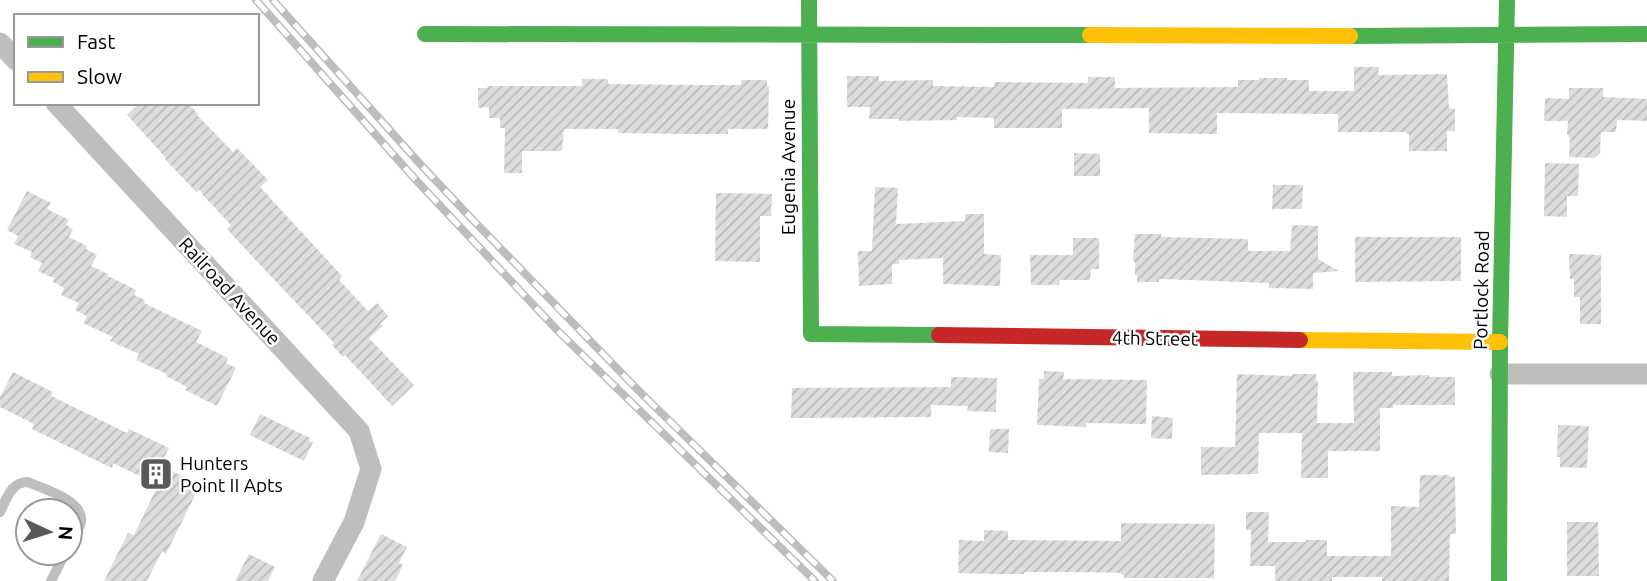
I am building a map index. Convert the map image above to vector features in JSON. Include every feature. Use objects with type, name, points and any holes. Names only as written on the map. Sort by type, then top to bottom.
[{"type":"street","name":"Eugenia Avenue","points":[[808,0],[811,334]]},
{"type":"street","name":"Portlock Road","points":[[1499,581],[1500,342],[1507,0]]},
{"type":"street","points":[[425,34],[1647,34]]},
{"type":"street","name":"Railroad Avenue","points":[[58,105],[359,431],[371,470],[354,522],[323,581]]},
{"type":"street","name":"4th Street","points":[[811,334],[1500,342]]},
{"type":"street","points":[[1500,373],[1647,374]]},
{"type":"lane","points":[[0,512],[11,489],[21,482],[28,482],[62,497]]},
{"type":"building","points":[[1354,67],[1379,67],[1378,75],[1447,74],[1449,108],[1455,109],[1455,131],[1447,131],[1447,151],[1409,151],[1409,134],[1406,132],[1338,132],[1338,114],[1217,113],[1217,134],[1149,133],[1149,108],[1062,109],[1062,128],[994,128],[994,118],[957,117],[957,120],[899,121],[869,119],[870,107],[847,107],[847,76],[879,76],[879,81],[933,80],[933,86],[994,87],[994,82],[1088,83],[1088,77],[1115,77],[1115,88],[1238,87],[1238,80],[1287,78],[1309,80],[1309,91],[1354,91]]},
{"type":"building","points":[[582,79],[608,79],[608,84],[701,85],[741,85],[741,80],[767,80],[768,129],[728,129],[728,134],[688,134],[618,133],[618,129],[564,129],[562,151],[522,151],[522,173],[504,173],[505,128],[500,128],[500,118],[489,118],[489,107],[478,108],[478,88],[582,86]]},
{"type":"building","points":[[1569,88],[1603,88],[1603,97],[1647,99],[1647,121],[1617,120],[1616,132],[1601,132],[1600,153],[1594,158],[1569,157],[1568,121],[1544,121],[1545,98],[1569,99]]},
{"type":"building","points":[[138,105],[190,105],[233,152],[237,148],[268,180],[260,187],[342,276],[339,280],[368,311],[377,303],[388,316],[380,324],[383,326],[369,338],[414,385],[392,406],[345,355],[343,357],[332,345],[334,343],[227,229],[231,225],[199,189],[196,192],[127,115]]},
{"type":"building","points":[[1074,153],[1100,154],[1100,176],[1074,176]]},
{"type":"building","points":[[1545,163],[1579,164],[1578,196],[1567,196],[1567,217],[1544,216]]},
{"type":"building","points":[[1273,185],[1303,185],[1302,209],[1272,209]]},
{"type":"building","points":[[875,187],[898,188],[896,224],[965,221],[965,214],[984,214],[984,254],[1001,255],[1000,286],[943,284],[943,258],[899,260],[899,264],[892,264],[892,284],[859,286],[858,251],[872,251]]},
{"type":"building","points":[[27,191],[51,203],[47,209],[69,220],[66,225],[73,229],[69,237],[87,246],[86,249],[97,255],[91,266],[136,290],[134,295],[145,300],[144,303],[202,331],[196,342],[228,358],[226,363],[236,368],[217,406],[185,390],[187,387],[166,376],[167,374],[136,360],[139,354],[110,341],[113,337],[83,323],[87,316],[75,310],[79,303],[61,295],[64,288],[53,282],[54,278],[38,271],[42,263],[30,257],[32,252],[14,244],[18,236],[7,230]]},
{"type":"building","points":[[716,193],[772,194],[771,216],[760,216],[760,262],[715,261]]},
{"type":"building","points":[[1292,225],[1318,226],[1318,259],[1339,271],[1313,273],[1313,289],[1269,288],[1269,283],[1159,279],[1159,282],[1137,282],[1133,261],[1135,234],[1248,239],[1248,251],[1290,251]]},
{"type":"building","points":[[1355,237],[1461,237],[1461,281],[1355,282]]},
{"type":"building","points":[[1073,238],[1099,238],[1099,269],[1091,269],[1090,280],[1060,280],[1059,285],[1031,285],[1030,255],[1073,255]]},
{"type":"building","points":[[1569,254],[1601,255],[1601,324],[1580,324],[1580,297],[1574,297]]},
{"type":"building","points":[[1044,371],[1064,372],[1063,379],[1147,380],[1146,424],[1086,423],[1086,427],[1037,425],[1039,379],[1044,379]]},
{"type":"building","name":"Hunters Point II Apts","points":[[13,372],[53,392],[51,396],[127,433],[129,429],[169,448],[160,465],[200,485],[166,554],[162,551],[147,581],[104,581],[128,533],[134,535],[158,485],[113,463],[112,468],[32,429],[34,424],[0,407],[0,397]]},
{"type":"building","points":[[1353,372],[1455,377],[1455,405],[1393,405],[1393,408],[1380,408],[1380,451],[1328,451],[1328,478],[1301,478],[1302,433],[1259,433],[1258,474],[1201,475],[1201,447],[1235,447],[1237,374],[1316,374],[1317,423],[1354,423]]},
{"type":"building","points":[[951,377],[997,378],[996,412],[967,411],[968,406],[931,405],[931,417],[791,418],[792,388],[951,387]]},
{"type":"building","points":[[260,414],[310,438],[309,441],[313,442],[304,461],[250,435]]},
{"type":"building","points":[[1152,416],[1173,418],[1172,439],[1151,438]]},
{"type":"building","points":[[1558,425],[1589,426],[1587,468],[1560,467],[1560,457],[1557,457]]},
{"type":"building","points":[[990,429],[1009,429],[1008,453],[989,452]]},
{"type":"building","points":[[1420,475],[1455,477],[1456,534],[1450,534],[1449,581],[1382,581],[1382,577],[1332,577],[1332,581],[1275,581],[1275,566],[1250,566],[1251,530],[1246,530],[1246,512],[1269,512],[1268,542],[1327,540],[1327,556],[1391,556],[1391,506],[1419,507]]},
{"type":"building","points":[[1567,522],[1598,522],[1599,576],[1567,576]]},
{"type":"building","points":[[1121,523],[1215,524],[1214,578],[1124,578],[1121,573],[1081,572],[958,573],[959,540],[984,541],[984,530],[1008,531],[1008,540],[1121,541]]},
{"type":"building","points":[[381,534],[407,547],[399,563],[403,565],[395,581],[357,581]]},
{"type":"building","points":[[249,554],[275,567],[268,581],[235,581]]},
{"type":"railway","points":[[256,0],[415,179],[558,331],[815,581]]},
{"type":"railway","points":[[273,0],[471,218],[638,390],[833,581]]},
{"type":"traffic: fast","points":[[809,0],[811,334],[939,335]]},
{"type":"traffic: fast","points":[[1499,581],[1500,342],[1507,0]]},
{"type":"traffic: fast","points":[[425,34],[1090,35]]},
{"type":"traffic: fast","points":[[1350,36],[1647,34]]},
{"type":"traffic: slow","points":[[1090,35],[1350,36]]},
{"type":"traffic: slow","points":[[1300,340],[1500,342]]},
{"type":"traffic: jam","points":[[939,335],[1300,340]]},
{"type":"place","name":"Hunters Point II Apts","points":[[156,474]]}]
